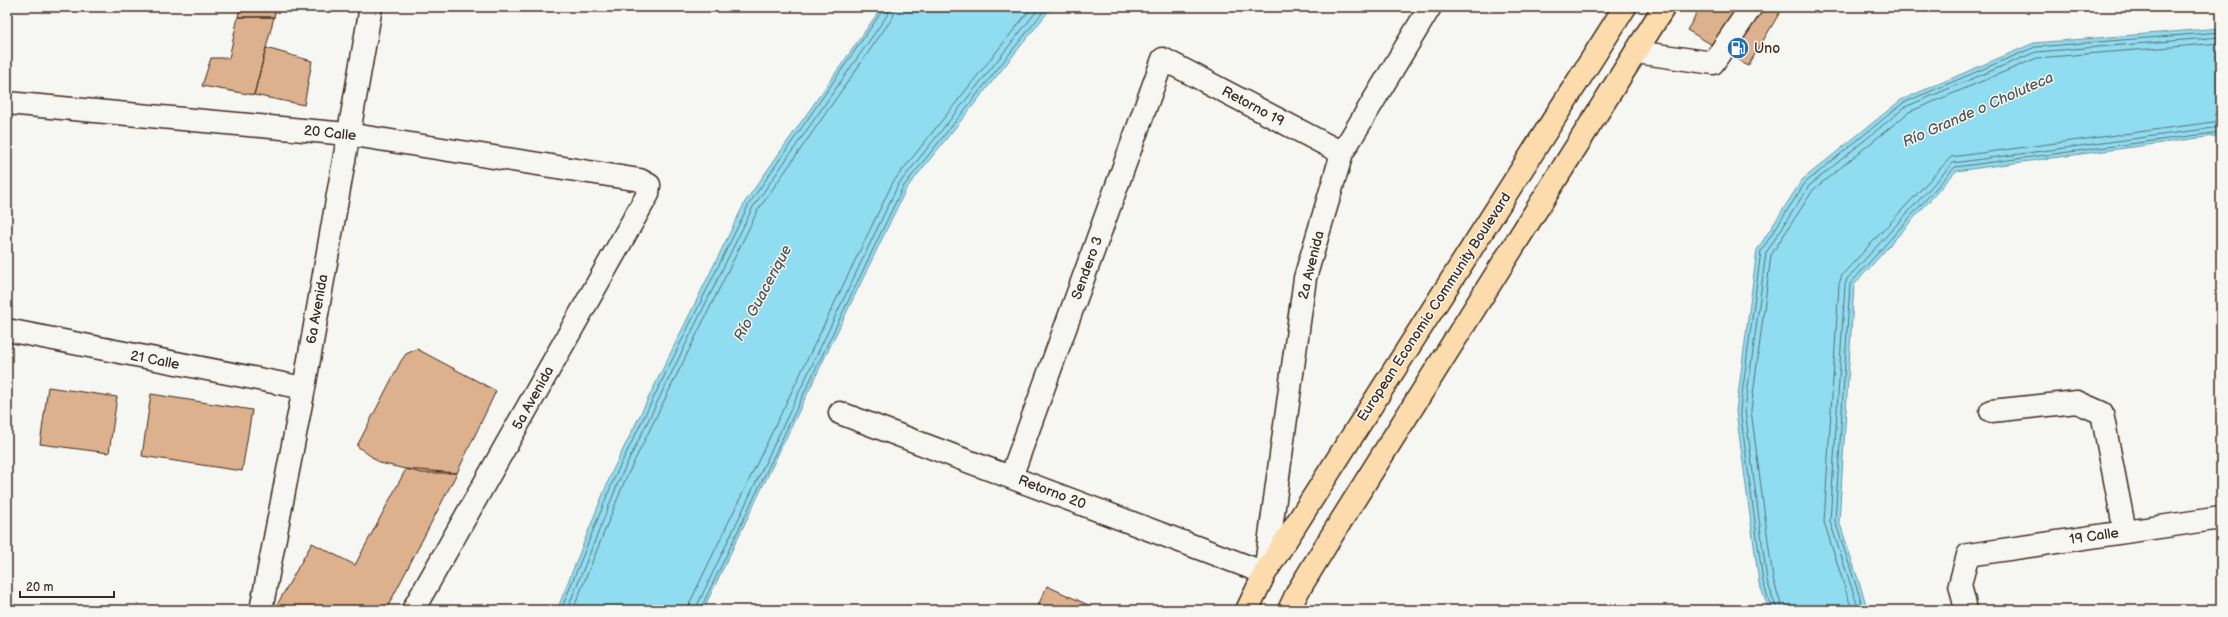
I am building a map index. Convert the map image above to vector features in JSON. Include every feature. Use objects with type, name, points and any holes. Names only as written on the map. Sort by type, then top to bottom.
[{"type":"main road","name":"European Economic Community Boulevard","points":[[1247,610],[1265,573],[1626,7]]},
{"type":"main road","points":[[1289,610],[1298,591],[1664,7]]},
{"type":"street","name":"6a Avenida","points":[[261,610],[304,388],[347,134],[371,7]]},
{"type":"street","name":"2a Avenida","points":[[1265,573],[1305,278],[1342,154],[1430,7]]},
{"type":"street","points":[[1636,52],[1713,63],[1751,7]]},
{"type":"street","name":"Retorno 19","points":[[1163,60],[1342,154]]},
{"type":"street","name":"Sendero 3","points":[[1011,477],[1163,60]]},
{"type":"street","name":"20 Calle","points":[[7,103],[347,134],[640,180],[649,185]]},
{"type":"street","name":"5a Avenida","points":[[413,610],[648,194],[649,185]]},
{"type":"street","name":"21 Calle","points":[[7,330],[304,388]]},
{"type":"street","points":[[1991,411],[2077,402],[2102,413],[2125,532]]},
{"type":"street","name":"Retorno 20","points":[[840,413],[1265,573]]},
{"type":"street","name":"19 Calle","points":[[1966,610],[1960,584],[1968,555],[2221,518]]},
{"type":"water","name":"Río Guacerique","points":[[882,7],[1052,7],[906,189],[703,610],[557,610],[611,474],[745,202]]},
{"type":"water","name":"Río Grande o Choluteca","points":[[2221,28],[2221,135],[1956,171],[1854,285],[1839,521],[1868,610],[1769,610],[1759,583],[1736,411],[1757,250],[1802,180],[1901,100],[2034,43]]},
{"type":"building","points":[[240,7],[276,7],[274,17],[238,17]]},
{"type":"building","name":"Uno","points":[[1701,7],[1783,7],[1748,66],[1687,30]]},
{"type":"building","points":[[238,17],[274,17],[254,95],[202,86],[211,58],[229,58]]},
{"type":"building","points":[[266,48],[312,61],[304,105],[254,95]]},
{"type":"building","points":[[417,349],[496,391],[457,473],[422,473],[380,463],[357,446],[401,361],[406,354]]},
{"type":"building","points":[[48,387],[117,397],[109,453],[40,444]]},
{"type":"building","points":[[151,394],[252,410],[242,471],[142,456]]},
{"type":"building","points":[[406,469],[457,473],[386,610],[274,610],[312,543],[355,565]]},
{"type":"building","points":[[1047,586],[1099,610],[1036,610]]},
{"type":"place","name":"Uno","points":[[1738,48]]}]
